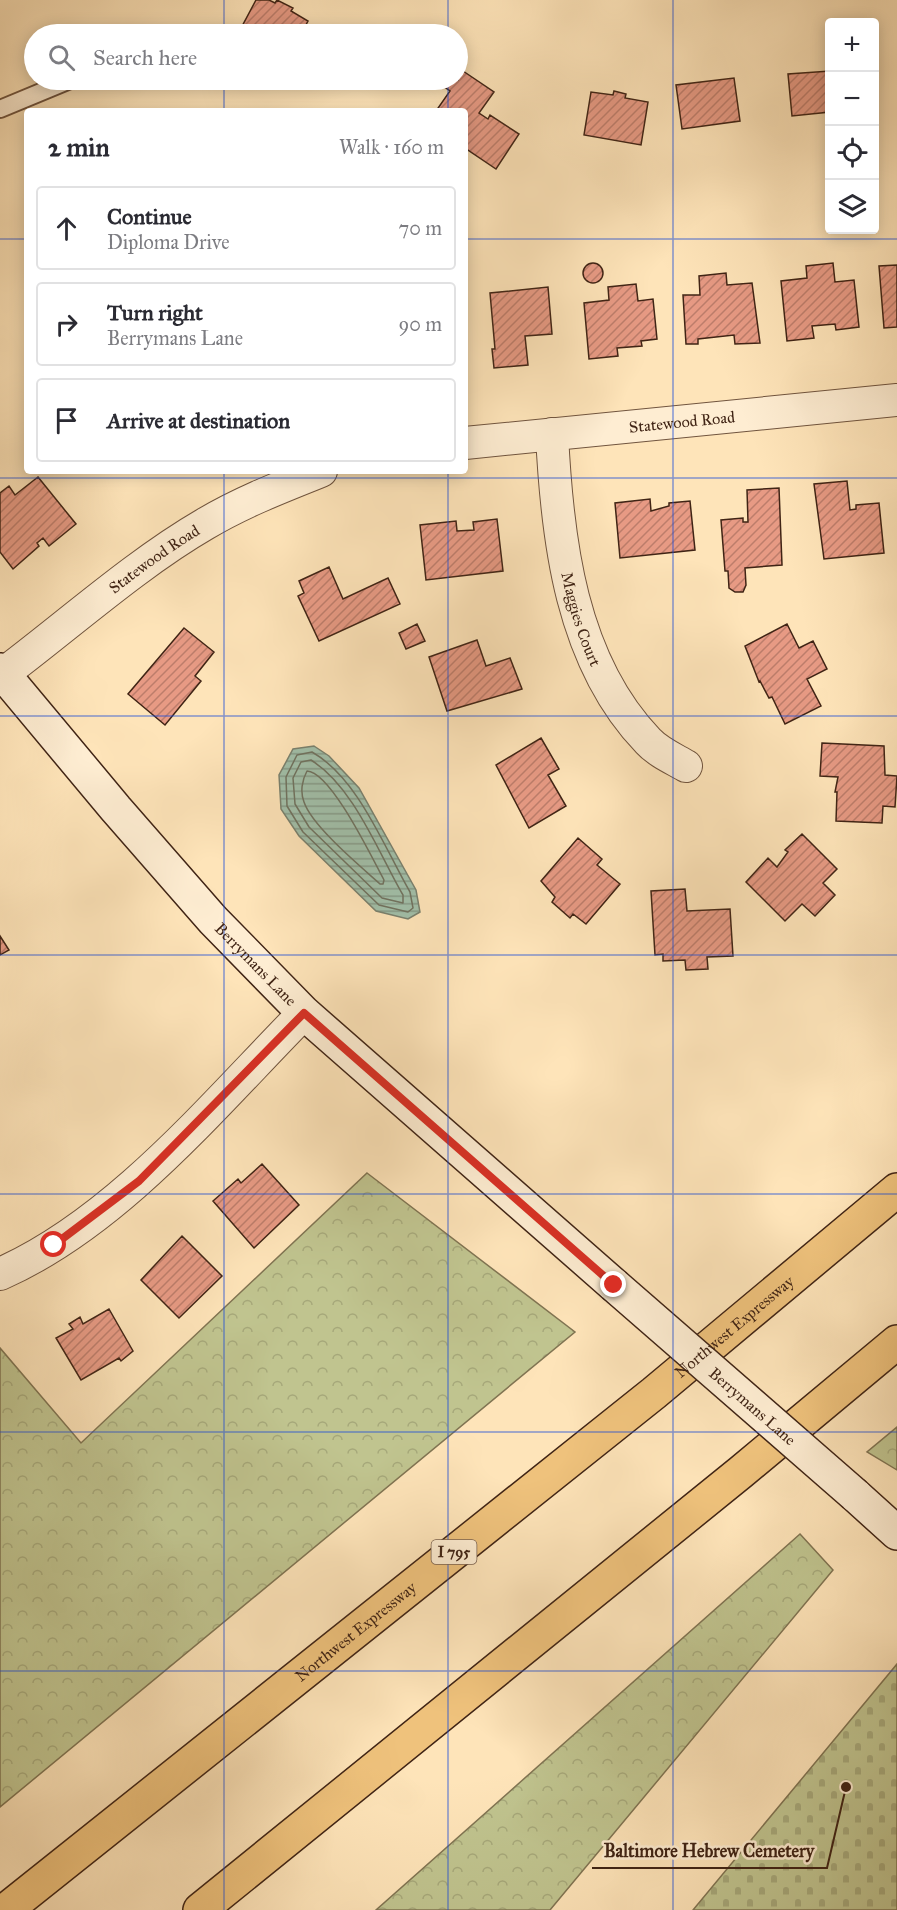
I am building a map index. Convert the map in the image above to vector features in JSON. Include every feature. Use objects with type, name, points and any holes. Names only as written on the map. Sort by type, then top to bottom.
[{"type":"highway","name":"Northwest Expressway","points":[[6,1910],[654,1393],[897,1190]]},
{"type":"highway","points":[[200,1910],[741,1472],[897,1342]]},
{"type":"street","name":"Statewood Road","points":[[468,443],[897,400]]},
{"type":"street","name":"Maggies Court","points":[[552,434],[556,508],[567,579],[600,670],[622,708],[649,743],[686,766]]},
{"type":"street","name":"Statewood Road","points":[[2,672],[148,563],[204,525],[258,496],[313,474]]},
{"type":"street","name":"Berrymans Lane","points":[[2,672],[116,809],[213,920],[304,1013],[897,1533]]},
{"type":"street","points":[[0,1274],[54,1245],[139,1181],[304,1013]]},
{"type":"lane","points":[[0,109],[46,90]]},
{"type":"green space","points":[[367,1173],[575,1332],[0,1807],[0,1348],[81,1443]]},
{"type":"green space","points":[[897,1427],[897,1470],[867,1452]]},
{"type":"green space","points":[[800,1534],[833,1570],[550,1910],[376,1910]]},
{"type":"green space","points":[[897,1664],[897,1910],[693,1910]]},
{"type":"water","points":[[314,746],[329,756],[359,788],[416,890],[420,912],[408,919],[376,911],[299,836],[281,809],[279,775],[293,749]]},
{"type":"building","points":[[256,0],[269,0],[275,3],[277,0],[293,8],[291,11],[308,21],[306,24],[243,24]]},
{"type":"building","points":[[825,71],[825,113],[792,116],[788,74]]},
{"type":"building","points":[[468,74],[494,92],[479,113],[488,119],[490,115],[519,134],[496,169],[468,150],[468,108],[438,108],[450,91],[468,90]]},
{"type":"building","points":[[734,78],[740,121],[682,129],[676,85]]},
{"type":"building","points":[[614,91],[626,94],[625,98],[648,102],[641,145],[584,135],[591,92],[613,95]]},
{"type":"building","points":[[593,263],[600,266],[603,273],[600,280],[593,283],[586,280],[583,273],[586,266]]},
{"type":"building","points":[[833,263],[835,282],[854,280],[859,327],[836,330],[835,324],[812,326],[814,338],[787,341],[781,281],[807,278],[806,266]]},
{"type":"building","points":[[897,265],[897,327],[884,328],[879,266]]},
{"type":"building","points":[[726,273],[727,285],[752,283],[760,343],[735,344],[734,335],[698,339],[698,344],[686,344],[683,295],[700,295],[699,276]]},
{"type":"building","points":[[636,284],[638,301],[653,299],[657,339],[641,341],[642,346],[617,348],[618,356],[589,359],[584,303],[609,300],[608,287]]},
{"type":"building","points":[[548,287],[552,334],[525,336],[528,365],[494,368],[492,349],[495,349],[490,293]]},
{"type":"building","points":[[38,477],[76,524],[49,546],[43,538],[37,543],[39,546],[13,569],[0,552],[0,493],[9,486],[15,495]]},
{"type":"building","points":[[847,481],[850,510],[856,509],[856,505],[879,503],[884,553],[824,559],[814,484]]},
{"type":"building","points":[[779,488],[782,565],[745,568],[746,585],[743,592],[735,592],[729,588],[728,571],[725,571],[721,520],[743,518],[743,522],[748,522],[747,490]]},
{"type":"building","points":[[650,499],[651,511],[669,506],[669,503],[690,501],[695,550],[620,558],[615,503]]},
{"type":"building","points":[[497,519],[503,571],[426,580],[420,525],[456,521],[457,531],[474,530],[473,522]]},
{"type":"building","points":[[329,567],[343,599],[388,578],[400,604],[319,641],[298,596],[304,593],[299,581]]},
{"type":"building","points":[[417,624],[425,641],[406,649],[399,633]]},
{"type":"building","points":[[787,624],[799,648],[813,641],[827,669],[807,679],[821,706],[785,724],[772,697],[769,698],[759,682],[745,646]]},
{"type":"building","points":[[184,628],[214,652],[195,676],[201,681],[165,725],[128,694]]},
{"type":"building","points":[[477,640],[486,666],[510,658],[522,689],[447,711],[429,657]]},
{"type":"building","points":[[541,738],[559,769],[548,775],[566,806],[529,828],[496,765]]},
{"type":"building","points":[[822,743],[884,746],[885,775],[897,776],[895,807],[883,806],[882,823],[836,821],[837,792],[835,792],[838,777],[820,776]]},
{"type":"building","points":[[802,834],[837,869],[823,883],[835,895],[815,916],[802,904],[785,921],[746,882],[768,858],[777,867],[788,852],[785,850]]},
{"type":"building","points":[[578,838],[602,859],[597,865],[620,884],[586,924],[573,914],[570,918],[552,902],[555,897],[541,881]]},
{"type":"building","points":[[685,889],[687,911],[730,909],[733,956],[707,957],[708,969],[686,970],[685,960],[663,961],[663,954],[655,955],[651,891]]},
{"type":"building","points":[[0,936],[9,950],[0,955]]},
{"type":"building","points":[[262,1164],[299,1205],[254,1248],[213,1201],[238,1179],[241,1183]]},
{"type":"building","points":[[182,1236],[222,1276],[179,1318],[141,1280]]},
{"type":"building","points":[[109,1309],[133,1351],[121,1361],[119,1358],[81,1380],[56,1338],[73,1329],[69,1324],[80,1317],[83,1324]]},
{"type":"place","name":"Baltimore Hebrew Cemetery","points":[[846,1787]]},
{"type":"route","points":[[54,1245],[97,1215],[139,1181],[304,1013],[614,1285]]}]
